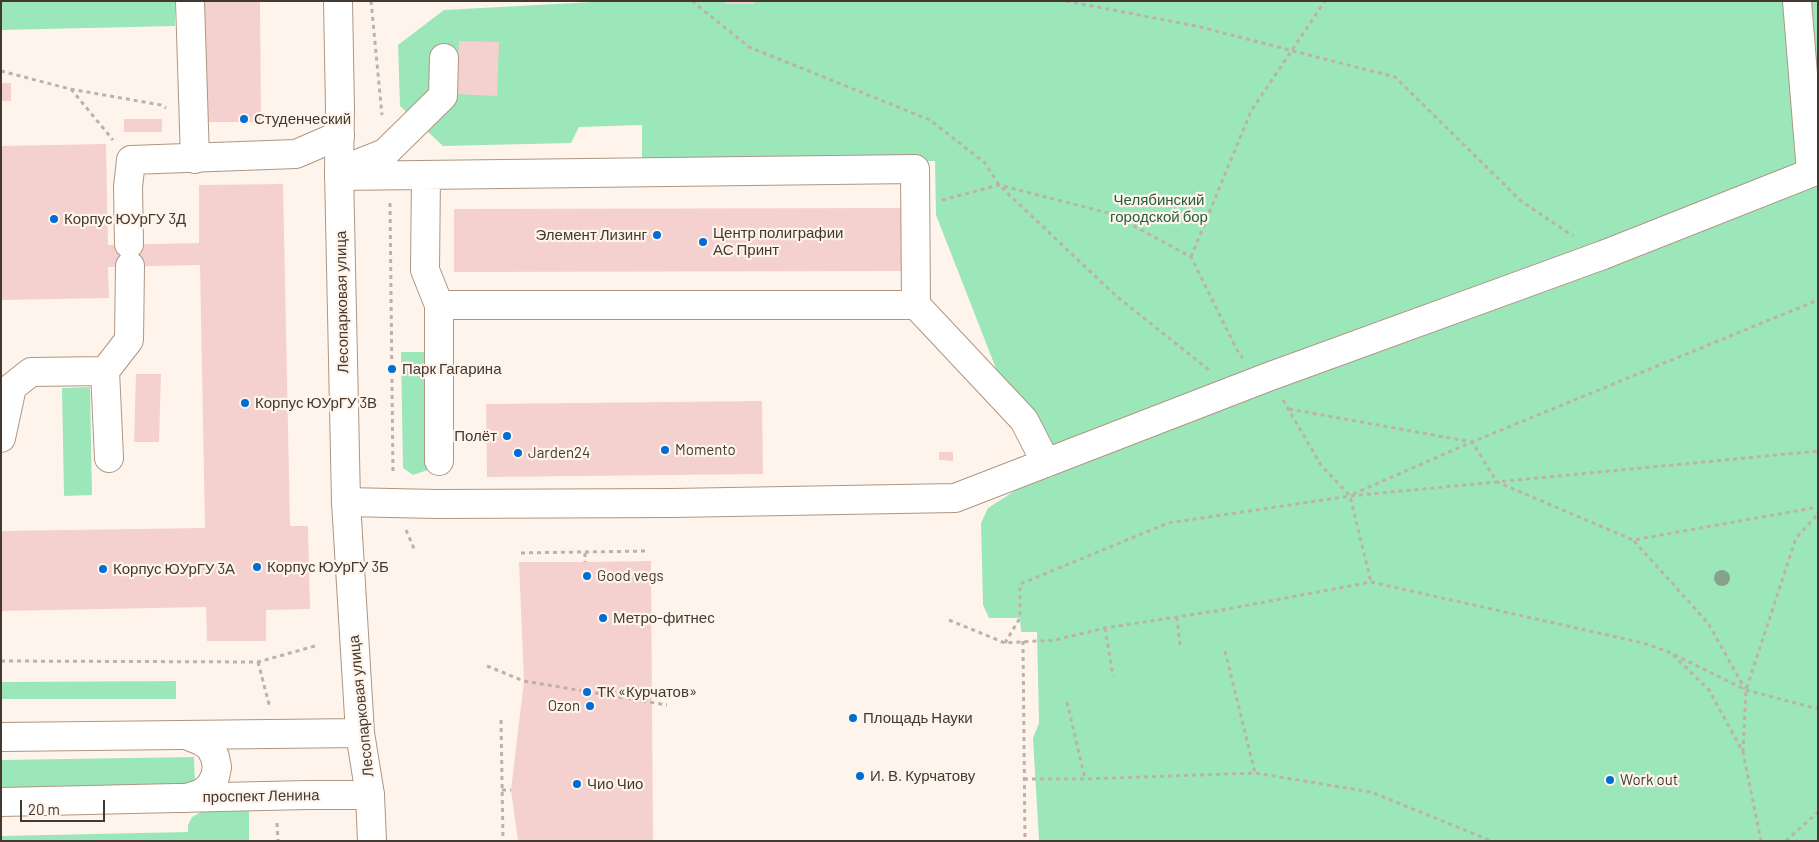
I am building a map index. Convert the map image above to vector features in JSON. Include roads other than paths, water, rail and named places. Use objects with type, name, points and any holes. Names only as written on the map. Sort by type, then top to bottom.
[{"type":"main road","points":[[190,1],[195,159]]},
{"type":"main road","name":"Лесопарковая улица","points":[[338,1],[339,173],[346,502],[360,733],[370,795],[372,841]]},
{"type":"main road","points":[[346,502],[437,504],[663,503],[955,498],[1268,377],[1603,255],[1815,171],[1797,1]]},
{"type":"main road","points":[[388,165],[443,96],[444,58]]},
{"type":"main road","points":[[109,458],[105,371],[129,340],[128,187],[131,160],[296,154],[340,135]]},
{"type":"main road","points":[[339,173],[388,165],[426,175],[915,169],[916,305],[1024,420],[1046,463]]},
{"type":"main road","points":[[426,175],[425,270],[440,305],[439,461]]},
{"type":"main road","points":[[440,305],[916,305]]},
{"type":"main road","points":[[1,438],[7,387],[32,372],[105,371]]},
{"type":"main road","points":[[1,737],[360,733]]},
{"type":"main road","points":[[186,735],[202,741],[210,747],[215,756],[217,767],[215,777],[210,786],[202,793],[187,798]]},
{"type":"main road","name":"проспект Ленина","points":[[1,802],[370,795]]},
{"type":"place","name":"Студенческий","points":[[244,119]]},
{"type":"place","name":"Корпус ЮУрГУ 3Д","points":[[54,219]]},
{"type":"place","name":"Элемент Лизинг","points":[[657,235]]},
{"type":"place","name":"Центр полиграфии АС Принт","points":[[703,242]]},
{"type":"place","name":"Парк Гагарина","points":[[392,369]]},
{"type":"place","name":"Корпус ЮУрГУ 3В","points":[[245,403]]},
{"type":"place","name":"Полёт","points":[[507,436]]},
{"type":"place","name":"Momento","points":[[665,450]]},
{"type":"place","name":"Jarden24","points":[[518,453]]},
{"type":"place","name":"Корпус ЮУрГУ 3Б","points":[[257,567]]},
{"type":"place","name":"Корпус ЮУрГУ 3А","points":[[103,569]]},
{"type":"place","name":"Good vegs","points":[[587,576]]},
{"type":"place","name":"Метро-фитнес","points":[[603,618]]},
{"type":"place","name":"ТК «Курчатов»","points":[[587,692]]},
{"type":"place","name":"Ozon","points":[[590,706]]},
{"type":"place","name":"Площадь Науки","points":[[853,718]]},
{"type":"place","name":"И. В. Курчатову","points":[[860,776]]},
{"type":"place","name":"Work out","points":[[1610,780]]},
{"type":"place","name":"Чио Чио","points":[[577,784]]},
{"type":"park label","name":"Челябинский городской бор","points":[[1159,208]]}]
